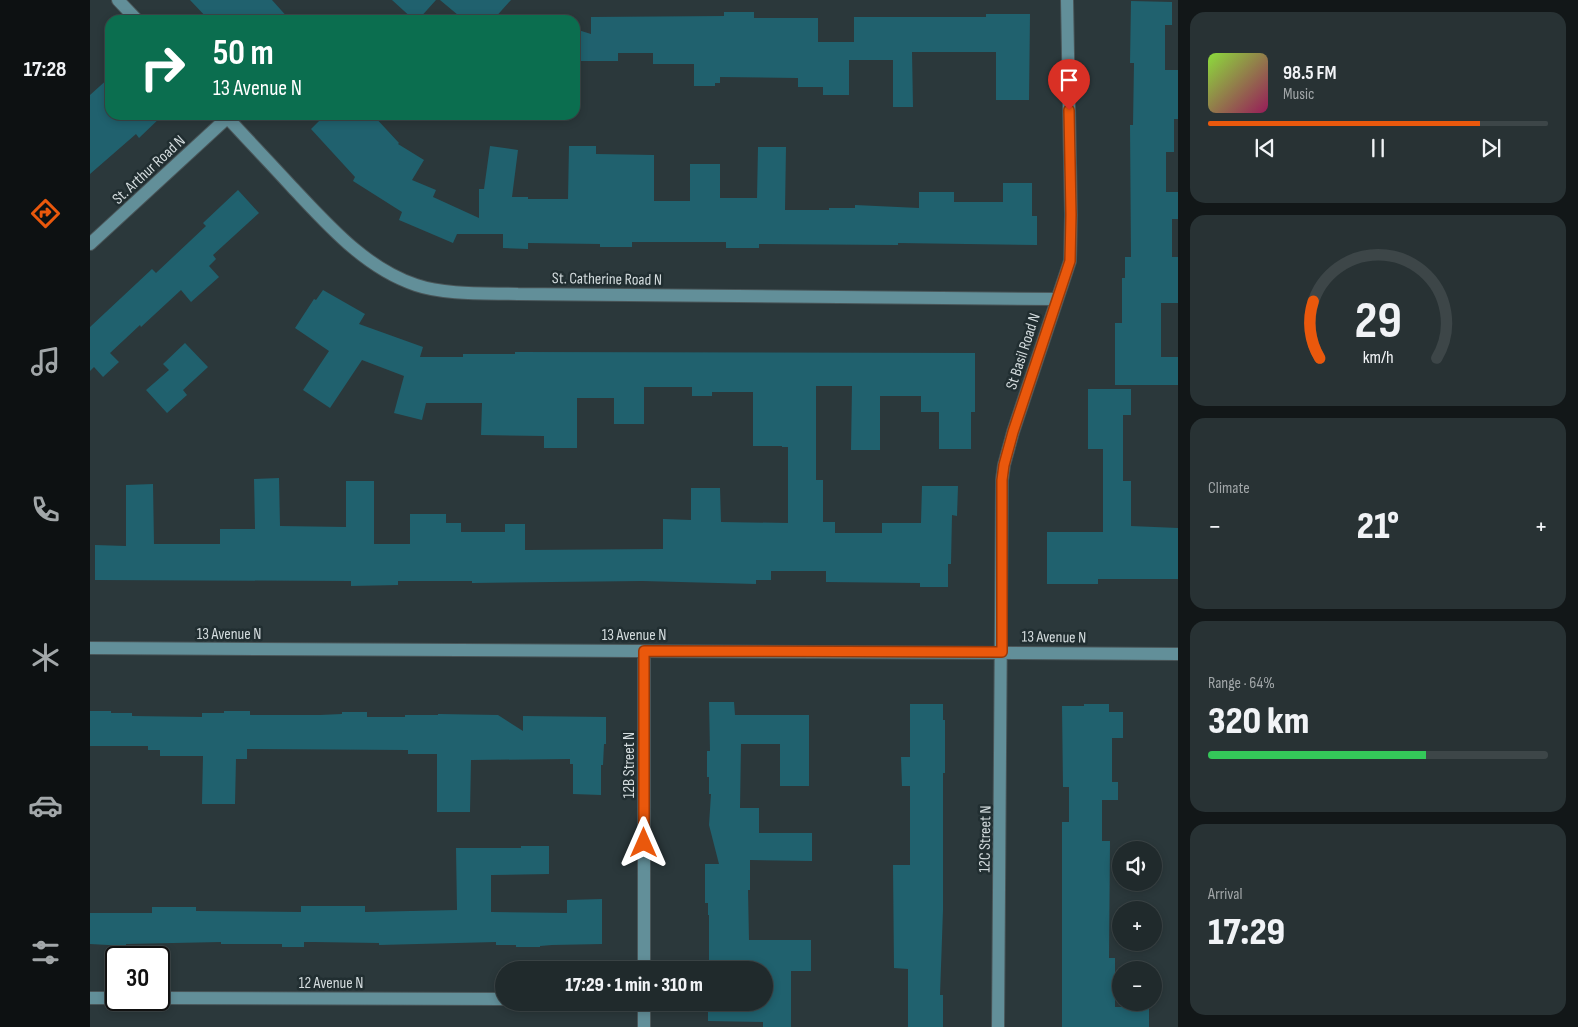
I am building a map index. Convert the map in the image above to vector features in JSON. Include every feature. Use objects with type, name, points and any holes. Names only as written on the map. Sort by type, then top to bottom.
[{"type":"street","points":[[118,0],[132,15]]},
{"type":"street","name":"St Basil Road N","points":[[1002,652],[1001,497],[1004,465],[1056,299],[1070,261],[1071,215],[1067,0]]},
{"type":"street","name":"St. Arthur Road N","points":[[90,244],[222,120]]},
{"type":"street","name":"St. Catherine Road N","points":[[230,120],[328,225],[364,257],[396,276],[417,285],[434,289],[472,293],[518,294],[1056,299]]},
{"type":"street","name":"13 Avenue N","points":[[90,648],[1178,654]]},
{"type":"street","name":"12B Street N","points":[[644,651],[644,961]]},
{"type":"street","name":"12C Street N","points":[[998,1027],[1002,652]]},
{"type":"street","points":[[90,998],[105,998]]},
{"type":"street","name":"12 Avenue N","points":[[170,998],[495,999]]},
{"type":"street","points":[[644,1011],[644,1027]]},
{"type":"building","points":[[190,0],[272,0],[286,15],[204,15]]},
{"type":"building","points":[[392,0],[436,0],[422,15],[408,15]]},
{"type":"building","points":[[440,0],[511,0],[498,15],[458,15]]},
{"type":"building","points":[[1131,1],[1172,2],[1172,25],[1165,25],[1165,70],[1178,70],[1178,119],[1174,119],[1174,152],[1166,152],[1166,192],[1178,192],[1178,219],[1172,219],[1172,257],[1178,257],[1178,303],[1161,303],[1161,357],[1178,357],[1178,385],[1115,385],[1115,323],[1122,323],[1122,278],[1125,278],[1125,257],[1131,257],[1130,125],[1133,125],[1134,63],[1130,63]]},
{"type":"building","points":[[724,12],[754,12],[754,18],[818,18],[818,42],[854,42],[854,17],[986,17],[986,14],[1030,14],[1029,100],[996,100],[996,52],[912,52],[913,107],[893,107],[893,60],[849,60],[849,95],[823,95],[823,87],[798,87],[798,78],[720,77],[720,83],[715,83],[715,86],[694,86],[694,64],[653,64],[653,53],[618,53],[618,61],[580,61],[580,31],[591,34],[591,17],[724,16]]},
{"type":"building","points":[[105,82],[105,120],[158,120],[139,138],[136,134],[90,174],[90,95]]},
{"type":"building","points":[[320,120],[378,120],[398,144],[424,160],[412,180],[436,190],[433,197],[479,218],[479,189],[484,189],[490,146],[518,150],[512,197],[528,197],[528,199],[568,199],[569,146],[596,146],[596,154],[654,155],[654,201],[690,201],[690,164],[720,164],[720,198],[757,198],[758,147],[786,147],[785,210],[829,210],[829,208],[855,208],[855,205],[919,208],[919,192],[954,192],[954,202],[1003,202],[1003,183],[1032,183],[1032,216],[1037,216],[1037,245],[759,244],[759,248],[726,248],[726,242],[632,242],[632,247],[600,247],[600,244],[528,243],[528,249],[503,248],[503,234],[457,234],[453,243],[399,220],[402,212],[353,181],[355,177],[311,129]]},
{"type":"building","points":[[238,190],[259,213],[213,255],[216,259],[209,266],[219,277],[191,302],[181,290],[141,327],[140,325],[110,353],[119,362],[103,377],[94,367],[90,371],[90,327],[152,269],[156,273],[206,226],[203,223]]},
{"type":"building","points":[[323,290],[365,314],[359,324],[423,347],[420,357],[463,357],[463,354],[515,354],[515,352],[975,353],[975,412],[971,412],[971,449],[939,449],[939,412],[921,412],[921,396],[880,396],[880,450],[851,450],[852,386],[816,386],[816,480],[823,480],[823,522],[835,522],[835,533],[882,533],[882,523],[921,523],[922,486],[958,486],[957,516],[952,515],[951,564],[948,564],[948,587],[920,587],[920,583],[826,582],[826,571],[771,571],[771,580],[756,580],[756,584],[642,581],[472,583],[472,581],[398,581],[398,585],[351,586],[351,581],[95,580],[95,545],[126,546],[126,485],[153,484],[154,544],[220,544],[220,529],[255,529],[254,479],[279,478],[280,526],[346,527],[346,481],[374,481],[374,544],[410,544],[410,514],[446,514],[446,523],[461,523],[461,532],[505,532],[505,524],[525,524],[525,550],[663,549],[663,519],[691,520],[691,488],[720,488],[721,522],[788,523],[788,447],[753,446],[753,392],[712,392],[712,396],[692,396],[692,387],[644,387],[644,424],[614,424],[614,398],[577,398],[577,448],[544,448],[544,436],[481,435],[482,403],[426,403],[422,420],[394,413],[404,376],[362,360],[330,408],[303,390],[329,351],[295,328],[314,299],[316,300]]},
{"type":"building","points":[[185,343],[208,367],[183,390],[187,395],[167,413],[146,390],[169,370],[163,364]]},
{"type":"building","points":[[1088,389],[1131,389],[1131,415],[1123,415],[1123,481],[1131,481],[1131,526],[1178,528],[1178,579],[1098,579],[1098,584],[1047,584],[1047,532],[1103,532],[1103,449],[1088,449]]},
{"type":"building","points":[[709,702],[734,702],[735,715],[809,715],[809,786],[780,786],[780,744],[741,744],[740,808],[759,808],[759,833],[812,833],[812,861],[750,860],[750,890],[748,890],[749,940],[811,940],[811,971],[791,971],[791,1027],[763,1027],[763,1022],[708,1021],[708,1011],[773,1011],[773,961],[709,961],[709,915],[708,903],[705,903],[705,864],[719,864],[709,825],[711,794],[709,794],[709,777],[707,777],[707,751],[710,751]]},
{"type":"building","points":[[910,704],[943,704],[943,720],[945,720],[940,995],[943,995],[943,1027],[908,1027],[908,969],[894,968],[893,865],[910,865],[910,786],[902,786],[901,757],[910,757]]},
{"type":"building","points":[[1084,704],[1109,704],[1109,712],[1123,712],[1123,738],[1112,738],[1112,782],[1118,782],[1118,800],[1102,800],[1102,841],[1110,841],[1109,958],[1115,958],[1115,961],[1112,961],[1112,1011],[1149,1011],[1149,1027],[1062,1027],[1062,822],[1069,822],[1069,787],[1063,787],[1062,706],[1084,706]]},
{"type":"building","points":[[90,711],[132,713],[132,716],[202,717],[202,713],[224,713],[224,711],[250,711],[250,715],[320,715],[342,714],[342,712],[367,712],[367,717],[405,717],[405,715],[438,714],[498,715],[523,731],[523,716],[606,717],[606,744],[604,744],[603,765],[601,765],[601,795],[573,794],[573,764],[570,764],[570,759],[471,760],[470,812],[437,812],[437,754],[408,754],[408,750],[247,749],[247,759],[236,759],[235,804],[202,804],[203,756],[160,756],[160,750],[148,750],[148,746],[90,746]]},
{"type":"building","points":[[521,846],[549,846],[549,874],[491,875],[491,912],[567,913],[567,900],[602,899],[602,944],[516,947],[516,945],[496,945],[496,942],[379,945],[379,943],[304,942],[304,947],[282,947],[282,944],[221,944],[221,942],[126,944],[126,946],[90,944],[90,913],[152,913],[152,907],[196,907],[196,911],[301,912],[301,906],[365,906],[365,912],[457,910],[456,848],[521,848]]},
{"type":"route","points":[[644,843],[644,651],[1002,652],[1002,480],[1013,432],[1070,261],[1069,110]]}]
